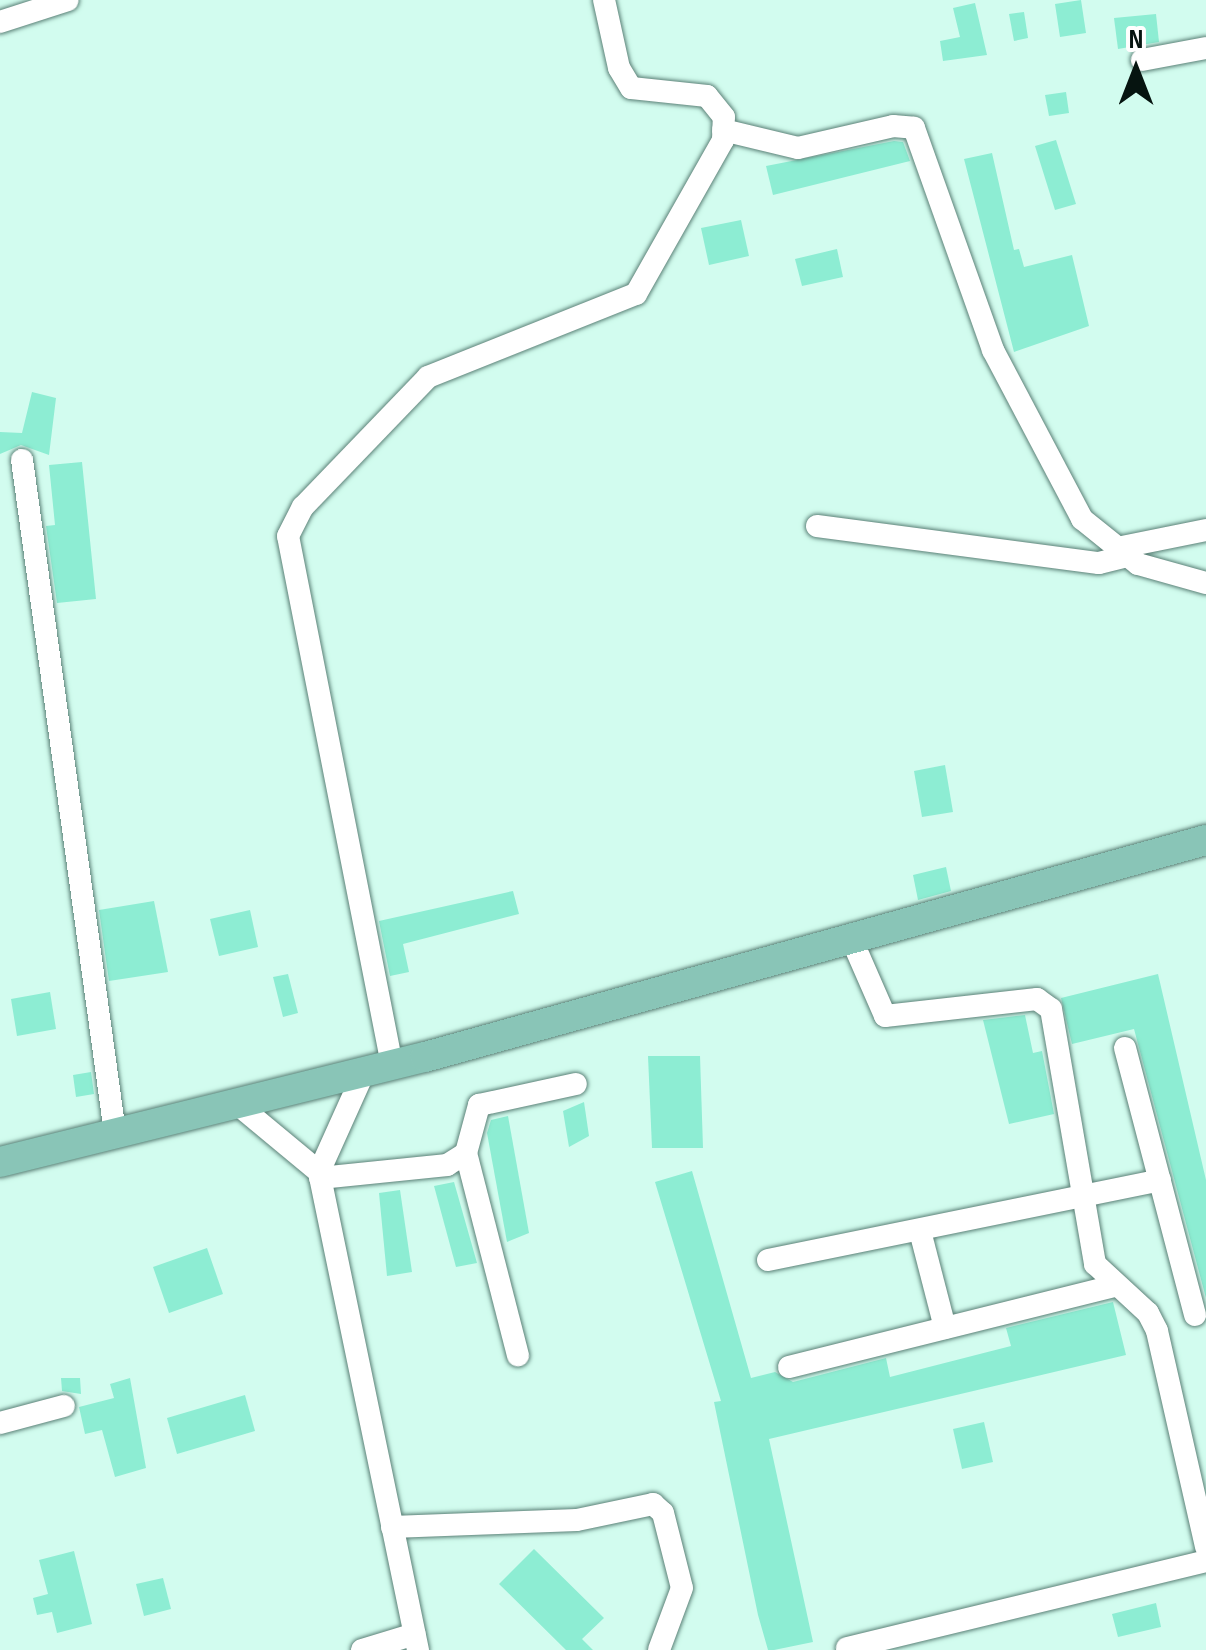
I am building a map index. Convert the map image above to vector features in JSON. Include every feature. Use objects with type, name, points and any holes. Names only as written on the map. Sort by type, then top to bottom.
[{"type":"main road","points":[[0,1162],[378,1068],[1206,840]]},
{"type":"street","points":[[0,22],[68,0]]},
{"type":"street","points":[[319,1175],[378,1068],[288,554],[294,520],[428,377],[636,294],[724,130],[718,102],[707,96],[631,88],[618,68],[605,0]]},
{"type":"street","points":[[1142,60],[1206,48]]},
{"type":"street","points":[[724,130],[798,148],[892,126],[914,128],[993,350],[1082,519],[1122,552],[1206,583]]},
{"type":"street","points":[[22,460],[115,1133]]},
{"type":"street","points":[[817,526],[1106,564],[1122,552],[1206,530]]},
{"type":"street","points":[[851,938],[885,1016],[1045,1002],[1095,1264],[1148,1314],[1158,1331],[1206,1546]]},
{"type":"street","points":[[1125,1048],[1195,1315]]},
{"type":"street","points":[[518,1355],[466,1153],[479,1105],[576,1084]]},
{"type":"street","points":[[236,1104],[319,1175],[417,1642],[362,1650]]},
{"type":"street","points":[[319,1175],[447,1165],[466,1153]]},
{"type":"street","points":[[768,1260],[1084,1199],[1160,1180]]},
{"type":"street","points":[[920,1231],[945,1328]]},
{"type":"street","points":[[789,1367],[1115,1286]]},
{"type":"street","points":[[0,1423],[64,1406]]},
{"type":"street","points":[[392,1527],[566,1521],[653,1504],[663,1514],[682,1588],[658,1650]]},
{"type":"street","points":[[847,1648],[1206,1562]]},
{"type":"building","points":[[1081,0],[1086,33],[1060,37],[1055,4]]},
{"type":"building","points":[[975,3],[987,55],[943,61],[940,41],[960,37],[953,8]]},
{"type":"building","points":[[1024,12],[1028,38],[1014,41],[1009,14]]},
{"type":"building","points":[[1156,14],[1159,42],[1118,49],[1114,18]]},
{"type":"building","points":[[1066,92],[1069,113],[1049,116],[1045,95]]},
{"type":"building","points":[[1056,140],[1076,204],[1055,210],[1035,146]]},
{"type":"building","points":[[903,142],[910,161],[773,195],[766,166]]},
{"type":"building","points":[[992,153],[1014,250],[1019,249],[1024,267],[1072,255],[1089,326],[1014,352],[964,159]]},
{"type":"building","points":[[741,220],[749,256],[709,265],[701,228]]},
{"type":"building","points":[[837,249],[843,277],[802,286],[795,259]]},
{"type":"building","points":[[32,392],[56,398],[49,455],[21,445],[0,454],[0,432],[22,433]]},
{"type":"building","points":[[82,462],[96,599],[57,603],[46,526],[55,525],[49,465]]},
{"type":"building","points":[[945,765],[953,812],[922,817],[914,771]]},
{"type":"building","points":[[946,867],[951,891],[918,900],[913,875]]},
{"type":"building","points":[[513,891],[519,914],[403,944],[409,972],[390,976],[379,921]]},
{"type":"building","points":[[154,901],[168,972],[109,981],[99,910]]},
{"type":"building","points":[[250,910],[258,947],[219,956],[210,919]]},
{"type":"building","points":[[288,974],[298,1013],[283,1017],[273,977]]},
{"type":"building","points":[[1158,974],[1206,1180],[1206,1298],[1134,1029],[1072,1044],[1061,998]]},
{"type":"building","points":[[50,992],[56,1029],[17,1036],[11,999]]},
{"type":"building","points":[[1025,1015],[1033,1053],[1042,1051],[1054,1114],[1009,1124],[983,1020]]},
{"type":"building","points":[[648,1056],[700,1056],[703,1148],[652,1148]]},
{"type":"building","points":[[91,1072],[94,1094],[76,1097],[73,1075]]},
{"type":"building","points":[[584,1102],[589,1136],[569,1147],[563,1111]]},
{"type":"building","points":[[508,1116],[529,1233],[507,1242],[487,1133],[491,1120]]},
{"type":"building","points":[[692,1171],[751,1378],[775,1372],[793,1382],[886,1358],[890,1377],[1011,1346],[1006,1328],[1113,1302],[1126,1355],[769,1439],[813,1642],[768,1650],[758,1615],[714,1402],[721,1401],[655,1182]]},
{"type":"building","points":[[454,1182],[477,1263],[456,1267],[434,1186]]},
{"type":"building","points":[[400,1190],[412,1272],[387,1276],[379,1193]]},
{"type":"building","points":[[207,1248],[223,1294],[169,1313],[153,1267]]},
{"type":"building","points":[[61,1378],[80,1378],[81,1394],[62,1391]]},
{"type":"building","points":[[130,1378],[146,1468],[115,1477],[102,1430],[85,1434],[79,1407],[114,1398],[110,1384]]},
{"type":"building","points":[[245,1395],[255,1431],[177,1454],[167,1418]]},
{"type":"building","points":[[984,1422],[993,1462],[962,1469],[953,1429]]},
{"type":"building","points":[[534,1549],[604,1618],[582,1639],[593,1650],[566,1650],[499,1584]]},
{"type":"building","points":[[74,1551],[92,1624],[57,1633],[52,1612],[37,1615],[33,1598],[48,1594],[39,1560]]},
{"type":"building","points":[[163,1578],[171,1609],[144,1616],[136,1584]]},
{"type":"building","points":[[1156,1603],[1161,1627],[1118,1637],[1112,1614]]}]
